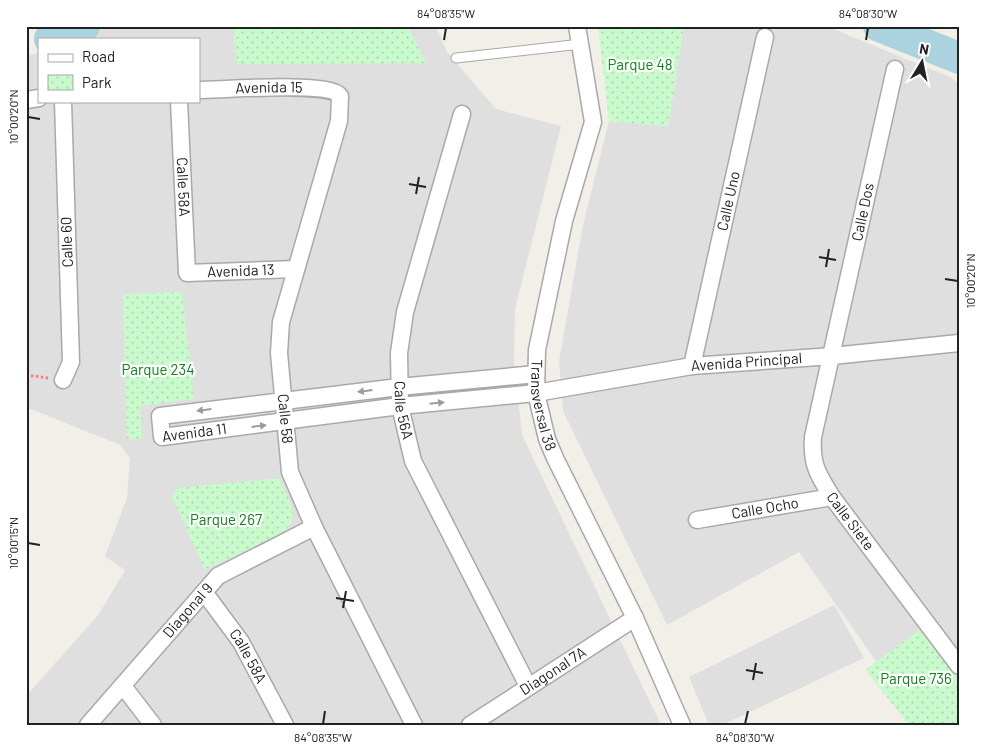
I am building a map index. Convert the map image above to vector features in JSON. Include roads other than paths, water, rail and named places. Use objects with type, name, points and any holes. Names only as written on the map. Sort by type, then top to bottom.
[{"type":"street","name":"Transversal 38","points":[[579,34],[593,122],[564,221],[536,350],[536,393],[547,439],[555,458],[635,618],[682,725]]},
{"type":"street","name":"Calle Uno","points":[[692,366],[765,37]]},
{"type":"street","name":"Calle Dos","points":[[832,356],[895,69]]},
{"type":"street","name":"Avenida 15","points":[[200,90],[308,87],[325,88],[338,92]]},
{"type":"street","name":"Calle 58","points":[[338,92],[341,102],[339,121],[281,322],[279,353],[290,472],[314,527],[414,725]]},
{"type":"street","name":"Calle 60","points":[[63,380],[71,362],[64,102]]},
{"type":"street","name":"Calle 58A","points":[[179,102],[187,273]]},
{"type":"street","name":"Calle 56A","points":[[462,114],[405,312],[399,353],[400,406],[413,461],[528,686]]},
{"type":"street","name":"Avenida 13","points":[[187,273],[295,269]]},
{"type":"street","name":"Avenida Principal","points":[[536,393],[692,366],[832,356],[959,343]]},
{"type":"street","name":"Calle Siete","points":[[832,356],[813,437],[812,456],[818,476],[959,666]]},
{"type":"street","name":"Avenida 11","points":[[536,374],[399,387],[160,416],[162,437],[400,406],[536,393]]},
{"type":"street","name":"Calle Ocho","points":[[697,520],[832,497]]},
{"type":"street","name":"Diagonal 9","points":[[88,725],[218,576],[314,527]]},
{"type":"street","name":"Calle 58A","points":[[204,592],[241,642],[285,725]]},
{"type":"street","name":"Diagonal 7A","points":[[470,725],[635,618]]},
{"type":"street","points":[[123,686],[153,725]]},
{"type":"lane","points":[[456,58],[579,34]]},
{"type":"waterway","points":[[53,38],[84,26]]},
{"type":"waterway","points":[[879,26],[959,58]]},
{"type":"park label","name":"Parque 48","points":[[640,65]]},
{"type":"park label","name":"Parque 234","points":[[158,370]]},
{"type":"park label","name":"Parque 267","points":[[226,520]]},
{"type":"park label","name":"Parque 736","points":[[916,679]]}]
